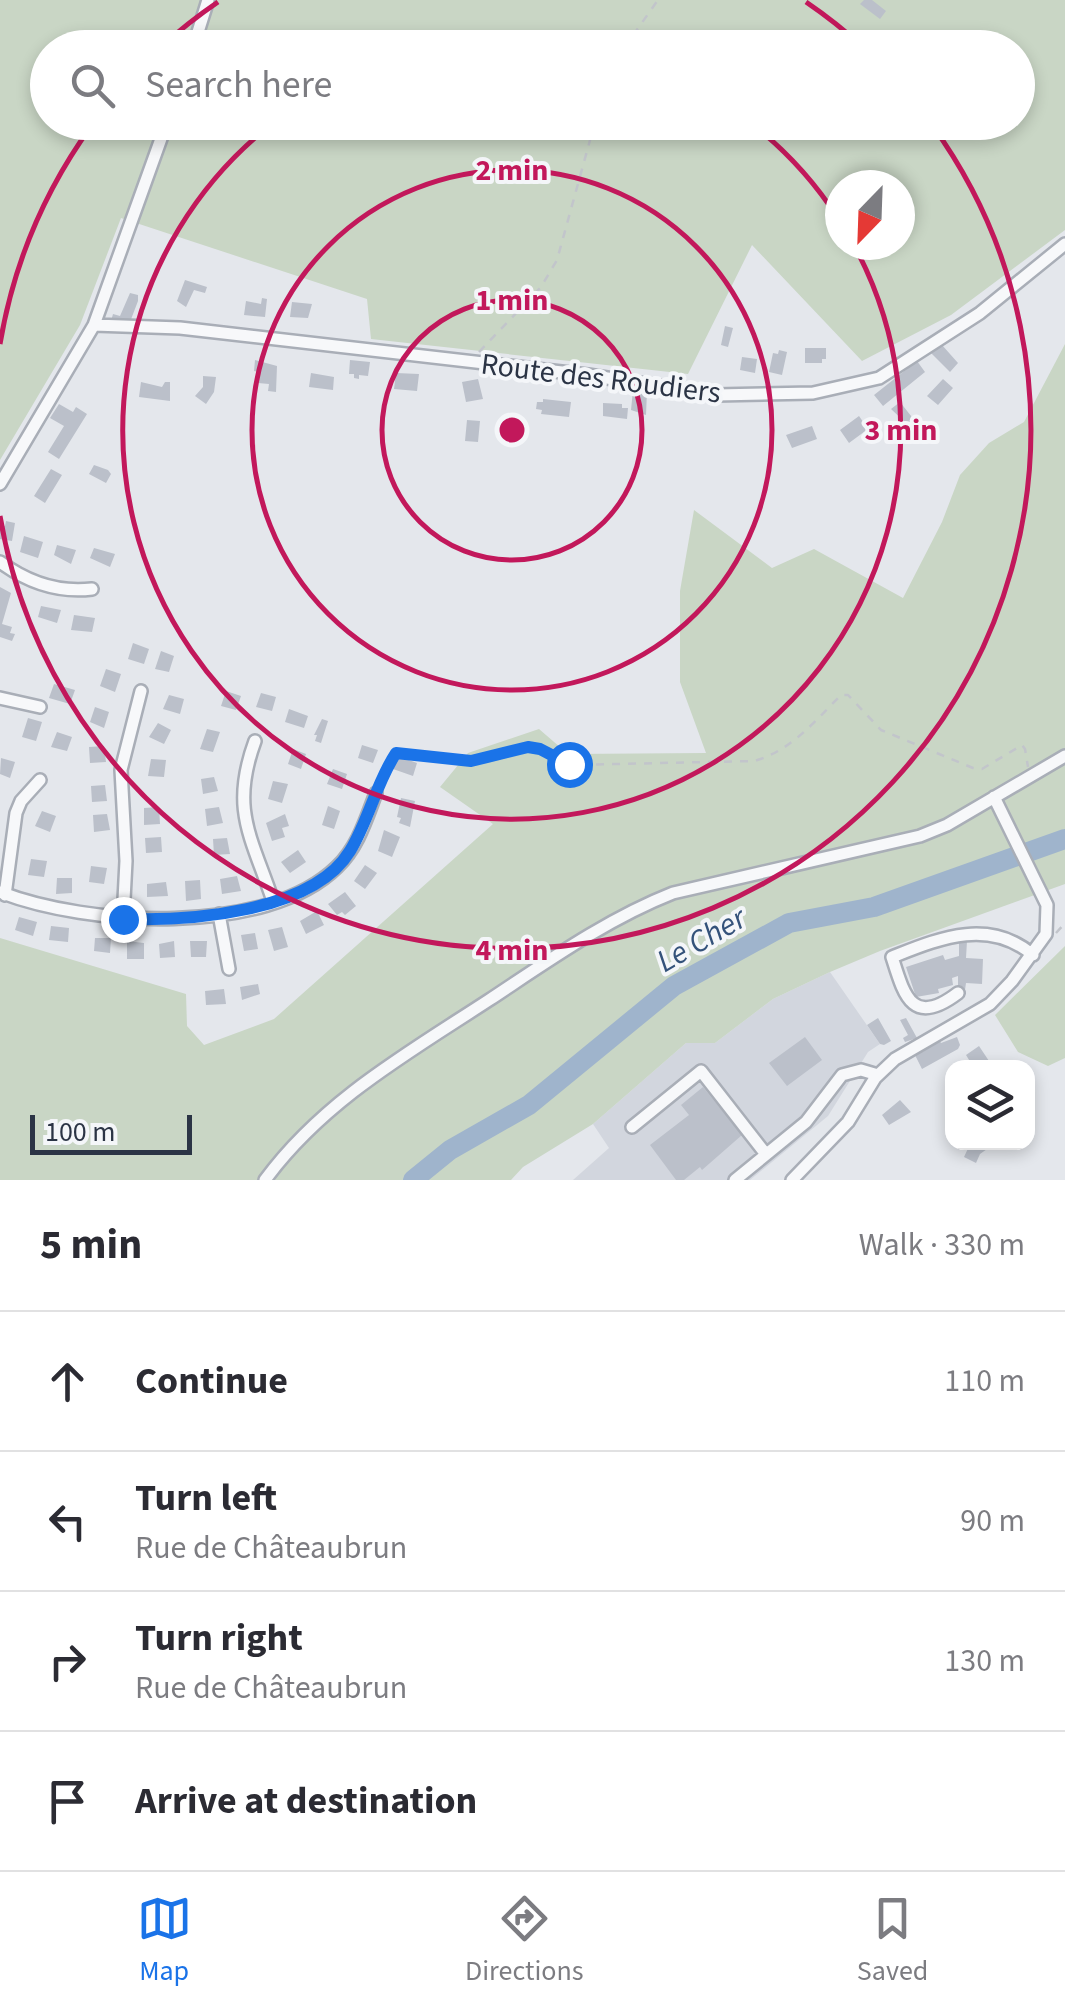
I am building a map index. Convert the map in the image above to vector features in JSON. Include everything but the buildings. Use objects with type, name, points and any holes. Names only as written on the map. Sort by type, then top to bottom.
[{"type":"street","points":[[198,30],[208,0]]},
{"type":"street","points":[[0,484],[94,325],[161,140]]},
{"type":"street","name":"Route des Roudiers","points":[[94,325],[180,328],[588,374],[716,395],[813,393],[878,378],[980,313],[1065,244]]},
{"type":"street","points":[[0,562],[49,586],[92,589]]},
{"type":"street","points":[[123,919],[126,861],[121,770],[140,691]]},
{"type":"street","points":[[0,698],[40,707]]},
{"type":"street","points":[[255,741],[243,773],[244,815],[273,901]]},
{"type":"street","points":[[265,1180],[327,1111],[380,1071],[581,940],[642,905],[673,893],[920,836],[947,825],[1065,756]]},
{"type":"street","points":[[40,780],[20,801],[16,812],[3,893],[88,915],[123,919],[219,914],[302,890],[338,866],[360,834],[376,793]]},
{"type":"street","points":[[792,1180],[848,1122],[878,1075],[908,1051],[990,1004],[1041,943],[1048,924],[1043,897],[994,797]]},
{"type":"street","points":[[219,914],[228,969]]},
{"type":"street","points":[[958,993],[930,1006],[920,1008],[911,1004],[904,995],[892,957],[965,932],[1022,946],[1032,954]]},
{"type":"street","points":[[734,1180],[806,1122],[842,1075],[861,1070],[878,1075]]},
{"type":"street","points":[[632,1127],[701,1071],[765,1153]]},
{"type":"path","points":[[637,30],[658,0]]},
{"type":"path","points":[[473,362],[483,346],[541,287],[557,260],[590,140]]},
{"type":"path","points":[[376,793],[396,753],[471,761],[528,747],[569,764],[754,760],[768,757],[795,741],[841,695],[848,695],[881,730],[973,768],[982,769],[1022,745],[1026,749],[1029,777]]},
{"type":"shaded area","points":[[830,972],[880,1044],[868,1052],[828,1116],[750,1180],[573,1180],[609,1148],[593,1124],[686,1043],[715,1043],[773,999]]},
{"type":"green space","points":[[0,0],[1065,0],[1065,230],[951,315],[862,361],[752,245],[688,374],[371,339],[367,299],[121,218],[80,325],[0,460]]},
{"type":"green space","points":[[1065,344],[1065,884],[830,972],[773,999],[715,1043],[686,1043],[593,1124],[523,1167],[511,1180],[0,1180],[0,938],[186,994],[187,1026],[204,1045],[274,1019],[493,824],[440,787],[468,753],[539,729],[568,754],[706,753],[680,682],[680,591],[694,510],[772,568],[814,549],[903,598],[942,522],[960,475],[989,443],[1024,422]]},
{"type":"green space","points":[[1065,946],[1065,1058],[1048,1066],[1018,1052],[995,1015]]},
{"type":"waterway","name":"Le Cher","points":[[413,1180],[450,1150],[529,1105],[674,986],[789,923],[874,907],[1065,839]]},
{"type":"route","points":[[123,919],[159,920],[249,908],[302,890],[326,877],[349,854],[396,753],[471,761],[528,747],[569,764]]}]
